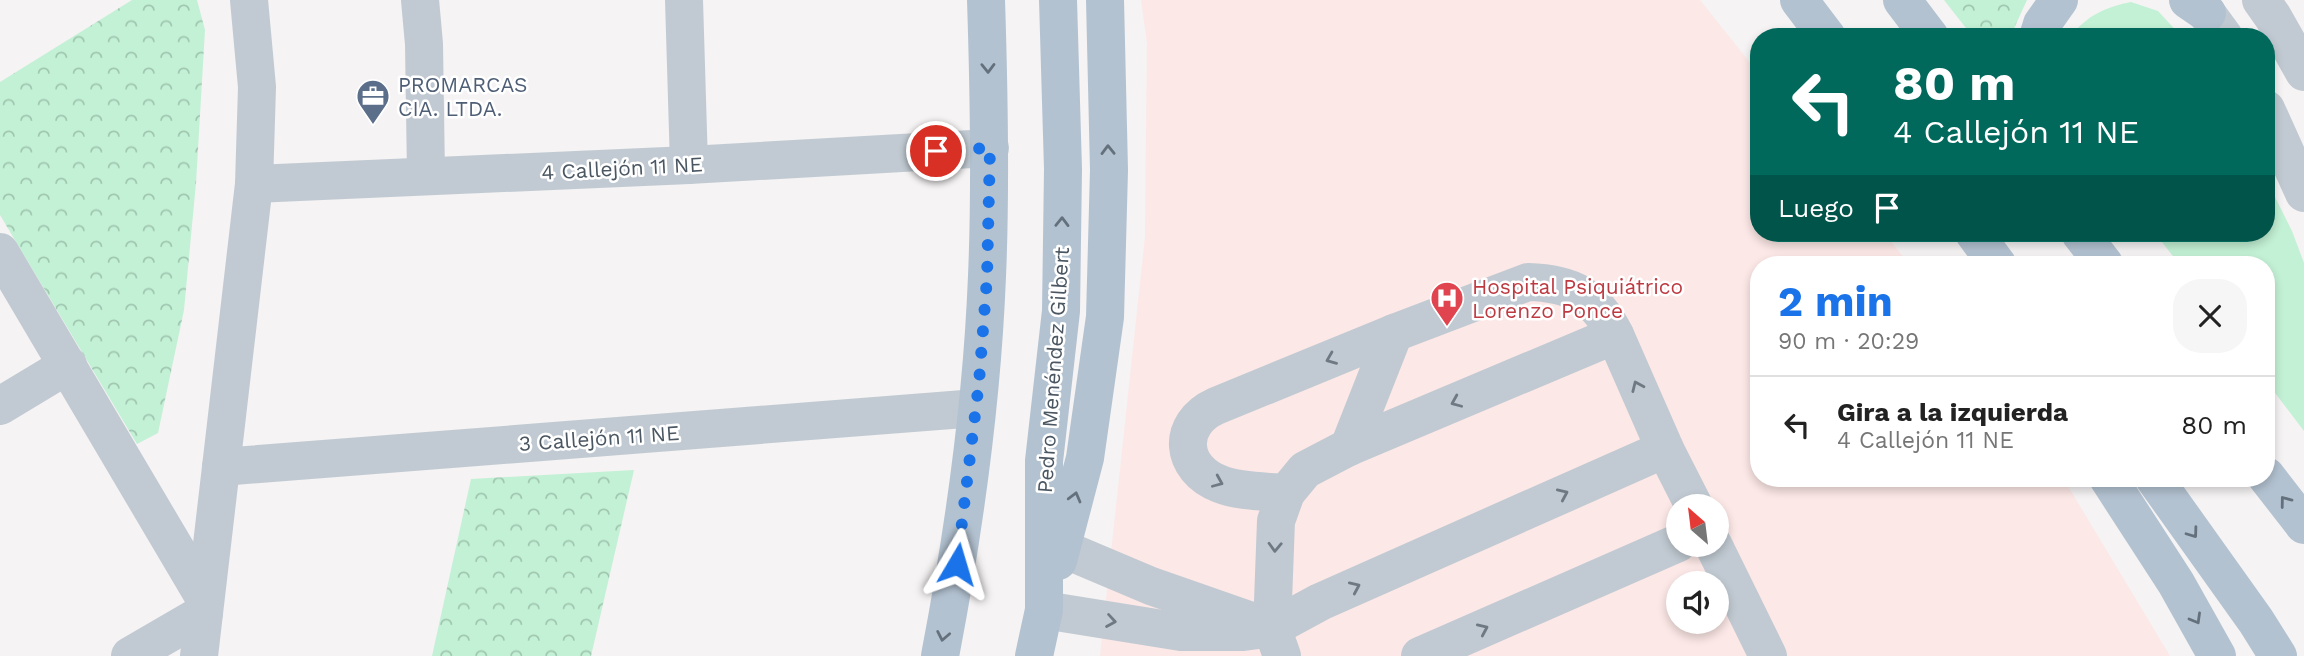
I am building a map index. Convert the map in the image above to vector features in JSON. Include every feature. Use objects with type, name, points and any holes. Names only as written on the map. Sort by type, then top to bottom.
[{"type":"main road","points":[[940,656],[957,564],[977,408],[987,278],[990,148],[986,0]]},
{"type":"main road","name":"Pedro Menéndez Gilbert","points":[[1034,656],[1044,610],[1044,461],[1060,311],[1063,169],[1058,0]]},
{"type":"main road","points":[[1044,610],[1085,458],[1105,317],[1109,170],[1105,0]]},
{"type":"main road","points":[[1798,0],[1819,28]]},
{"type":"main road","points":[[1902,0],[1923,28]]},
{"type":"main road","points":[[2041,28],[2059,0]]},
{"type":"main road","points":[[1980,242],[1991,256]]},
{"type":"main road","points":[[2087,242],[2098,256]]},
{"type":"main road","points":[[2114,487],[2176,583],[2217,656]]},
{"type":"main road","points":[[2160,487],[2278,656]]},
{"type":"main road","points":[[2275,487],[2304,525]]},
{"type":"street","points":[[199,656],[254,184],[257,87],[249,0]]},
{"type":"street","points":[[420,0],[424,44],[426,176]]},
{"type":"street","points":[[684,0],[690,165]]},
{"type":"street","points":[[2261,0],[2304,72]]},
{"type":"street","points":[[2275,129],[2304,193]]},
{"type":"street","name":"4 Callejón 11 NE","points":[[254,184],[690,165],[990,148]]},
{"type":"street","points":[[0,252],[68,365],[204,605]]},
{"type":"street","points":[[1286,493],[1231,487],[1206,477],[1190,455],[1186,441],[1192,424],[1207,410],[1394,333],[1528,282],[1538,282],[1568,288],[1583,295],[1607,320],[1687,494]]},
{"type":"street","points":[[1349,447],[1394,333]]},
{"type":"street","points":[[1277,642],[1276,521],[1286,493],[1305,470],[1349,447],[1615,335]]},
{"type":"street","points":[[0,406],[68,365]]},
{"type":"street","name":"3 Callejón 11 NE","points":[[221,467],[977,408]]},
{"type":"street","points":[[1277,642],[1320,602],[1665,449]]},
{"type":"street","points":[[1420,656],[1666,547]]},
{"type":"street","points":[[1061,548],[1277,642]]},
{"type":"street","points":[[1719,557],[1768,656]]},
{"type":"street","points":[[130,656],[204,605]]},
{"type":"street","points":[[1044,610],[1181,632],[1243,632],[1277,642]]},
{"type":"shaded area","name":"Hospital Psiquiátrico Lorenzo Ponce","points":[[1141,0],[1700,0],[1750,63],[1750,242],[1891,242],[1903,256],[1750,256],[1750,487],[2068,487],[2170,656],[1100,656],[1145,237],[1147,43]]},
{"type":"green space","points":[[132,0],[197,0],[205,30],[196,183],[184,310],[158,433],[137,444],[0,215],[0,82]]},
{"type":"green space","points":[[1944,0],[2027,0],[2014,28],[1966,28]]},
{"type":"green space","points":[[2131,2],[2158,11],[2174,28],[2078,28],[2098,13]]},
{"type":"green space","points":[[2275,197],[2304,263],[2304,431],[2275,393],[2275,256],[2173,256],[2162,242],[2275,242]]},
{"type":"green space","points":[[634,470],[591,656],[432,656],[471,479]]},
{"type":"place","name":"PROMARCAS CIA. LTDA.","points":[[373,126]]},
{"type":"place","name":"Hospital Psiquiátrico Lorenzo Ponce","points":[[1447,328]]},
{"type":"route","points":[[936,151],[990,148],[987,278],[977,408],[957,564]]}]
